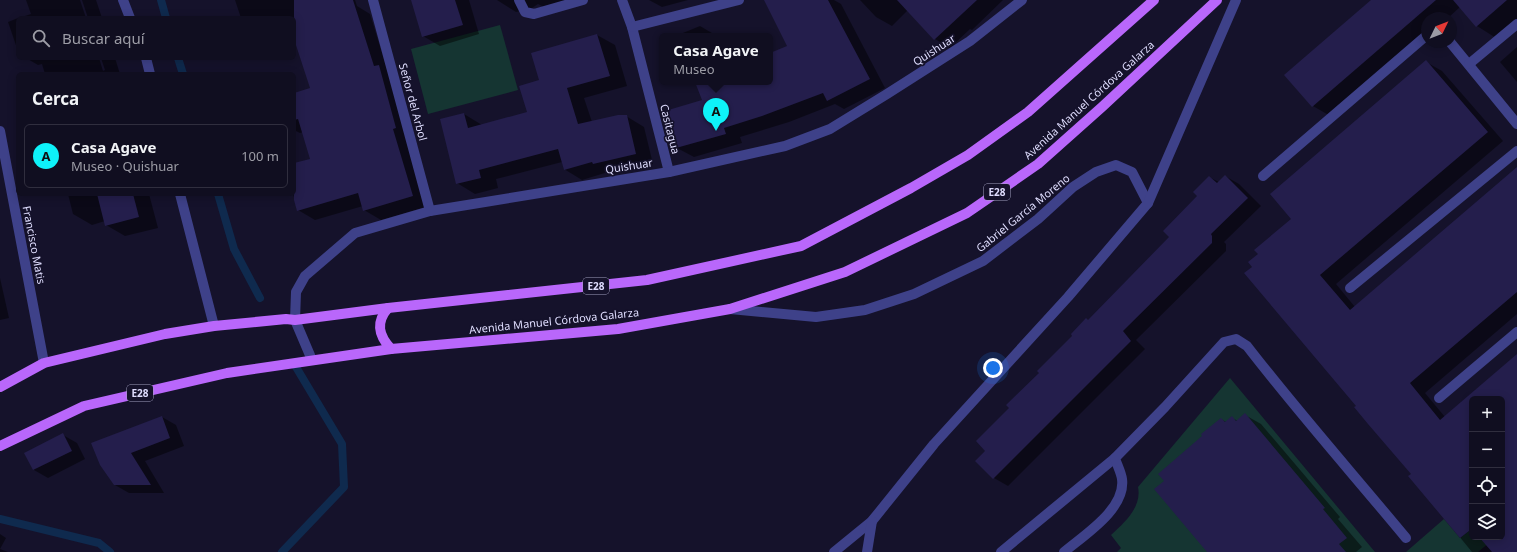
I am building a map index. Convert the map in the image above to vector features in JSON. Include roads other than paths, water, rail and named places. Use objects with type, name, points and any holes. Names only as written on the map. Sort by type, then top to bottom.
[{"type":"main road","name":"E28","points":[[0,387],[44,363],[165,334],[214,326],[286,319],[296,320],[388,308],[647,280],[801,246],[911,188],[968,155],[1028,112],[1154,0]]},
{"type":"main road","name":"Avenida Manuel Córdova Galarza","points":[[0,446],[84,406],[227,372],[391,350],[618,329],[730,310],[846,272],[967,213],[1038,164],[1102,107],[1217,0]]},
{"type":"main road","points":[[388,308],[383,314],[379,329],[381,336],[391,350]]},
{"type":"street","points":[[123,0],[129,16]]},
{"type":"street","name":"Señor del Arbol","points":[[373,0],[430,211]]},
{"type":"street","points":[[519,0],[525,12],[534,14],[583,0]]},
{"type":"street","name":"Casitagua","points":[[622,0],[632,27],[669,172]]},
{"type":"street","points":[[632,27],[739,0]]},
{"type":"street","name":"Quishuar","points":[[312,360],[296,320],[296,292],[305,276],[355,233],[430,211],[669,172],[785,146],[830,128],[970,41],[1022,0]]},
{"type":"street","points":[[834,552],[872,521],[934,444],[1068,297],[1148,203],[1236,0]]},
{"type":"street","points":[[1469,64],[1517,24]]},
{"type":"street","points":[[1263,176],[1421,40]]},
{"type":"street","points":[[1455,48],[1517,124]]},
{"type":"street","points":[[146,60],[150,72]]},
{"type":"street","name":"Francisco Matis","points":[[0,131],[44,363]]},
{"type":"street","points":[[1350,288],[1517,150]]},
{"type":"street","name":"Gabriel García Moreno","points":[[730,310],[816,317],[865,310],[914,294],[983,261],[1038,219],[1073,187],[1096,172],[1116,165],[1132,172],[1148,203]]},
{"type":"street","points":[[181,196],[214,326]]},
{"type":"street","points":[[1439,398],[1517,332]]},
{"type":"street","points":[[1001,552],[1115,458],[1165,407],[1224,342],[1230,340],[1236,340],[1247,346],[1304,418],[1406,538]]},
{"type":"street","points":[[1064,552],[1108,515],[1120,497],[1122,479],[1115,458]]},
{"type":"street","points":[[866,552],[872,521]]},
{"type":"waterway","points":[[161,0],[165,16]]},
{"type":"waterway","points":[[179,60],[182,72]]},
{"type":"waterway","points":[[219,196],[234,249],[260,298]]},
{"type":"waterway","points":[[282,552],[344,487],[342,444],[296,367]]},
{"type":"waterway","points":[[0,519],[99,543],[110,552]]},
{"type":"place","name":"Casa Agave","points":[[716,131]]}]
